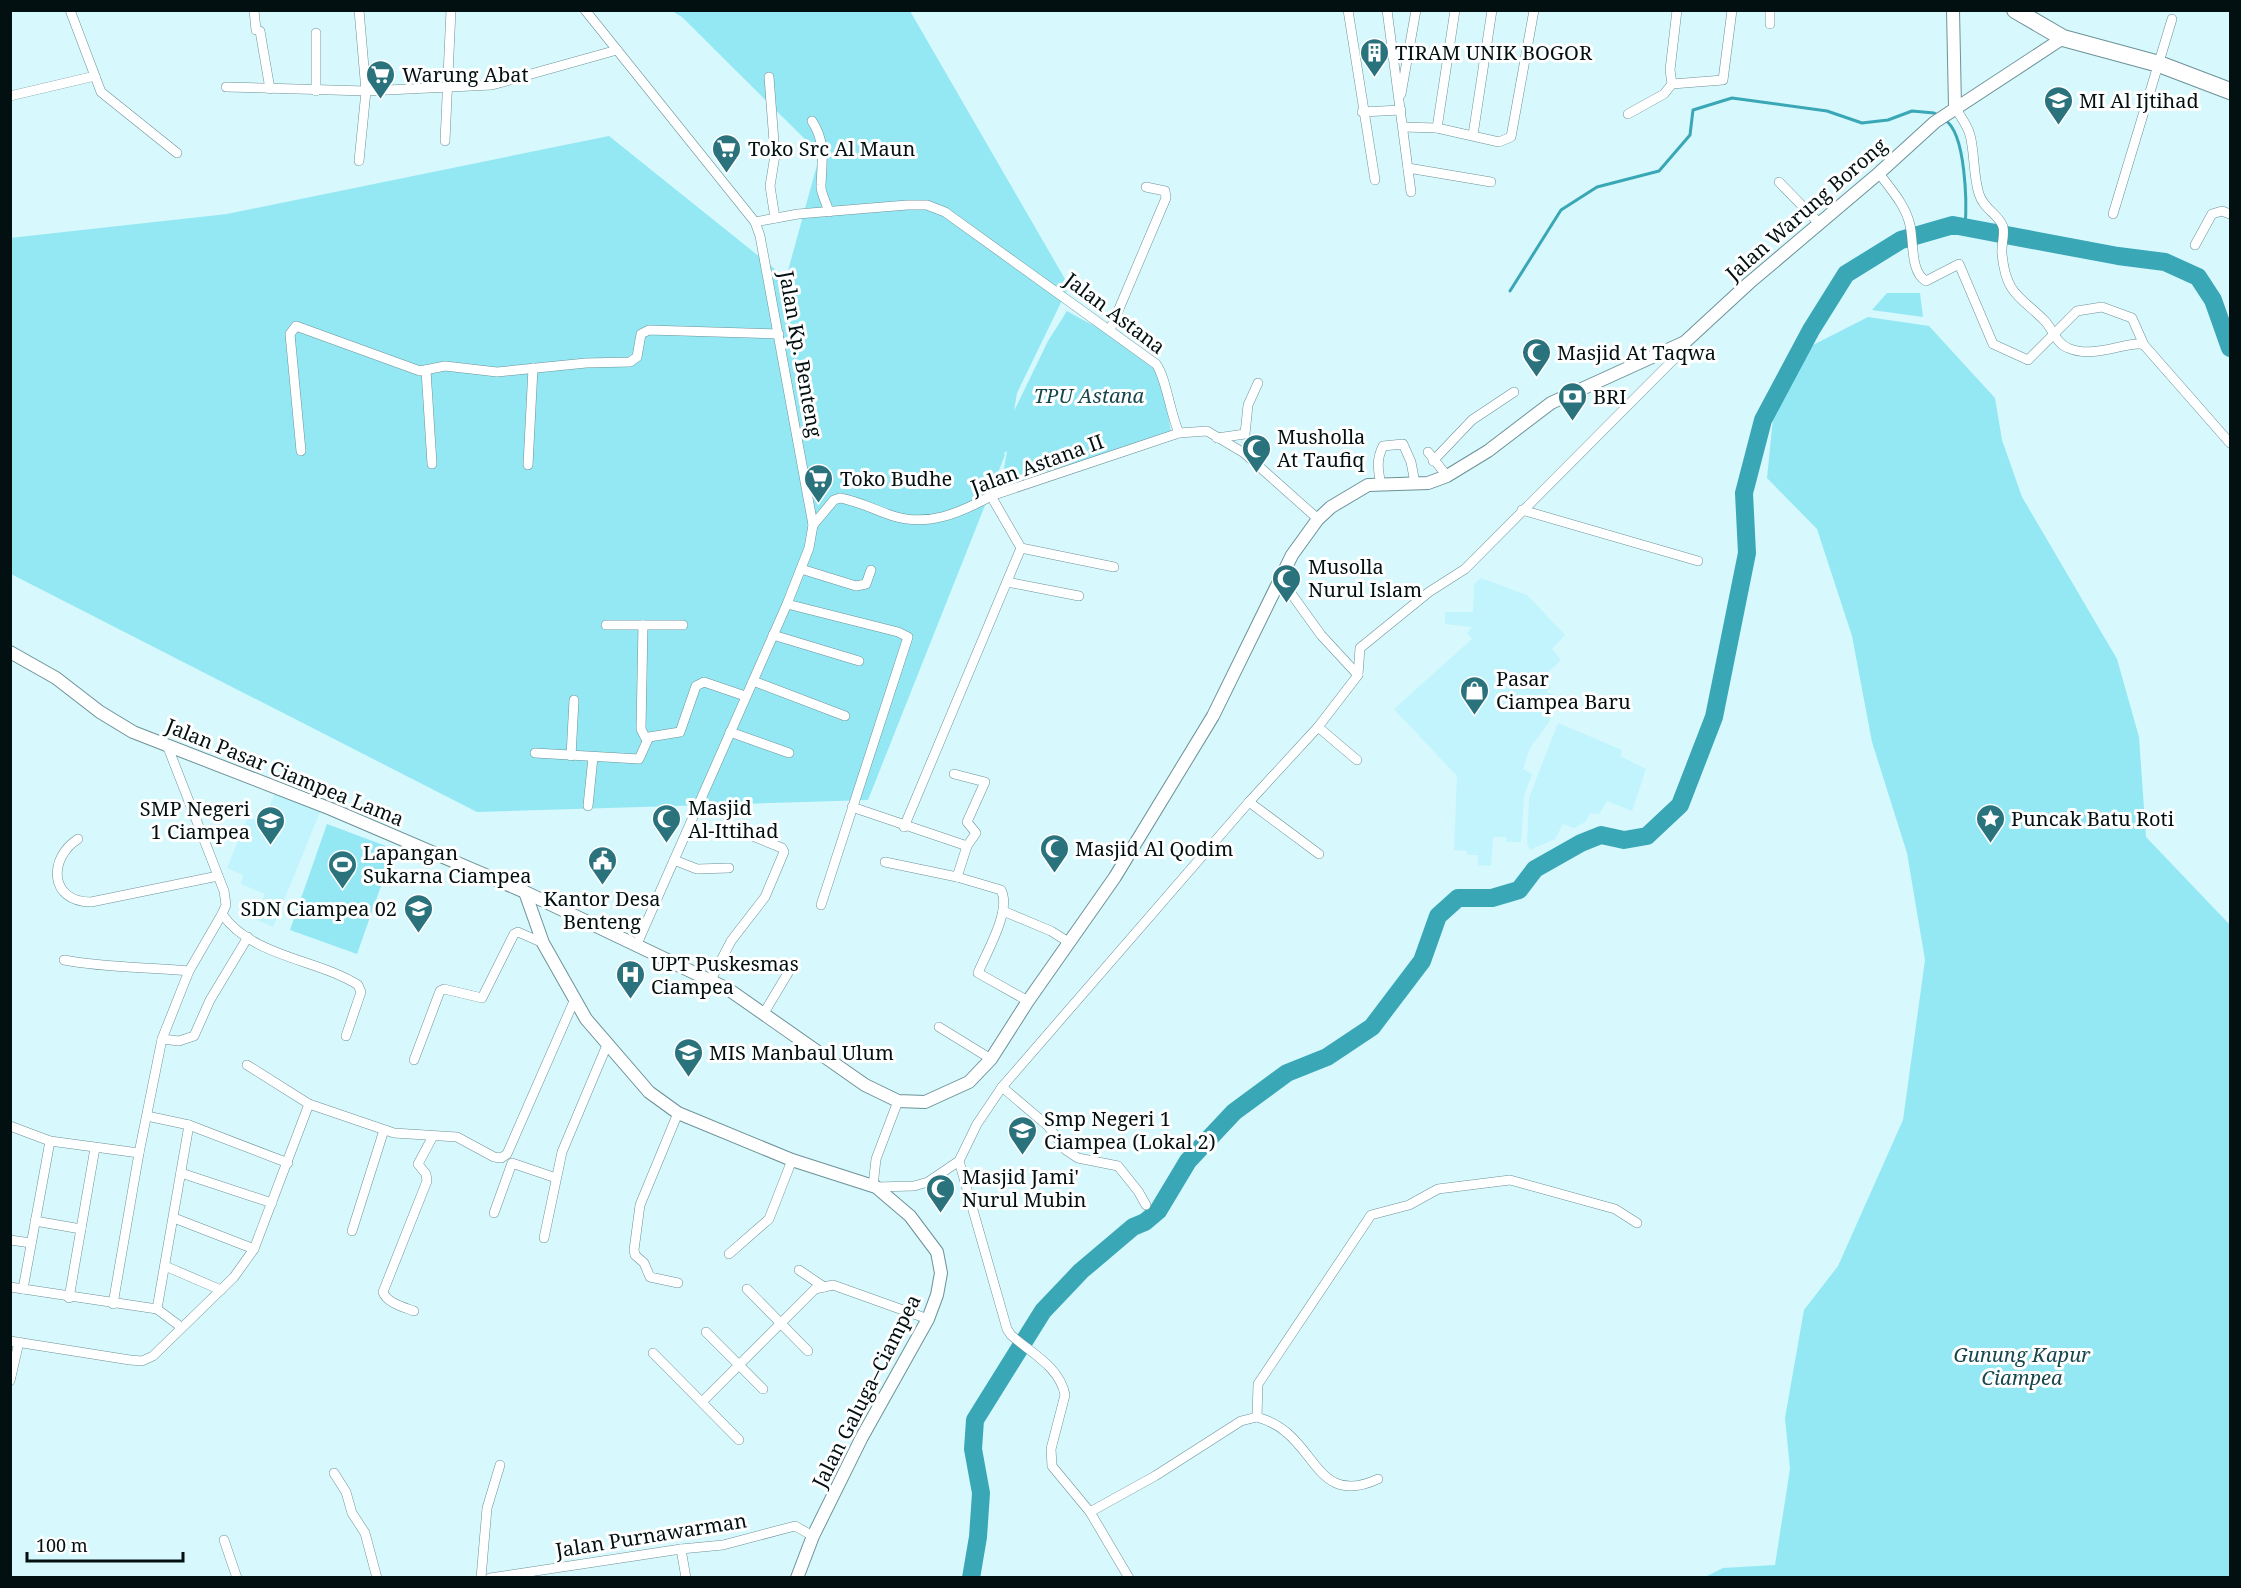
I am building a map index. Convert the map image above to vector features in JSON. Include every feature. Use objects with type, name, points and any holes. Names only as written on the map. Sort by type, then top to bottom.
[{"type":"highway","points":[[2016,11],[2063,38],[2159,64],[2230,92]]},
{"type":"main road","points":[[1953,10],[1955,107]]},
{"type":"main road","name":"Jalan Warung Borong","points":[[1684,342],[1749,282],[1879,173],[1935,122],[2063,38]]},
{"type":"main road","name":"Jalan Pasar Ciampea Lama","points":[[10,652],[56,678],[119,725],[331,809],[525,892],[637,944],[711,980],[764,1013],[865,1085],[898,1101],[925,1102],[969,1082],[991,1059],[1028,1001],[1115,877],[1213,716],[1280,578],[1298,546],[1318,519],[1368,485],[1428,483],[1447,476],[1488,450],[1551,403],[1629,365],[1684,342]]},
{"type":"main road","name":"Jalan Galuga–Ciampea","points":[[525,892],[543,943],[574,1000],[607,1045],[649,1092],[678,1113],[792,1160],[875,1186],[910,1216],[937,1252],[941,1274],[937,1295],[928,1320],[862,1437],[813,1536],[797,1578]]},
{"type":"street","points":[[70,10],[101,93],[177,153]]},
{"type":"street","points":[[254,10],[256,30],[260,31],[270,88]]},
{"type":"street","points":[[359,10],[366,91],[359,161]]},
{"type":"street","points":[[445,141],[451,10]]},
{"type":"street","name":"Jalan Kp. Benteng","points":[[585,10],[755,222],[760,236],[779,334],[813,525],[809,548],[787,604],[637,944]]},
{"type":"street","points":[[1348,10],[1362,112],[1375,180]]},
{"type":"street","points":[[1387,10],[1411,192]]},
{"type":"street","points":[[1399,99],[1416,10]]},
{"type":"street","points":[[1437,128],[1455,10]]},
{"type":"street","points":[[1473,135],[1492,10]]},
{"type":"street","points":[[1403,127],[1437,128],[1499,142],[1506,141],[1510,136],[1534,10]]},
{"type":"street","points":[[1628,114],[1664,94],[1672,84],[1670,70],[1677,10]]},
{"type":"street","points":[[1672,84],[1723,80],[1732,10]]},
{"type":"street","points":[[1770,10],[1770,24]]},
{"type":"street","points":[[2113,214],[2172,19]]},
{"type":"street","points":[[316,33],[316,91]]},
{"type":"street","points":[[226,87],[366,91],[492,85],[617,50]]},
{"type":"street","points":[[10,96],[95,76]]},
{"type":"street","points":[[769,77],[775,154],[770,186],[775,218]]},
{"type":"street","points":[[1955,107],[1970,133],[1979,194],[1986,209],[1998,219],[2003,227],[2002,254],[2013,291],[2022,303],[2044,320],[2064,346],[2080,351],[2103,352],[2138,343],[2144,345]]},
{"type":"street","points":[[1362,112],[1401,110]]},
{"type":"street","points":[[812,121],[818,130],[822,149],[823,175],[820,187],[829,212]]},
{"type":"street","points":[[1408,168],[1491,182]]},
{"type":"street","points":[[1879,173],[1904,205],[1910,225],[1918,274],[1926,281],[1959,264],[1993,344],[2028,360],[2077,311],[2102,307],[2132,318],[2144,345],[2230,443]]},
{"type":"street","points":[[1779,182],[1819,224]]},
{"type":"street","points":[[1110,330],[1166,198],[1165,191],[1146,187]]},
{"type":"street","name":"Jalan Astana","points":[[755,222],[907,205],[927,205],[945,212],[1156,364],[1163,373],[1168,405],[1179,433]]},
{"type":"street","points":[[2195,245],[2212,214],[2222,211],[2230,214]]},
{"type":"street","points":[[301,451],[290,334],[296,326],[415,370],[445,366],[484,373],[635,360],[641,334],[649,330],[779,334]]},
{"type":"street","points":[[898,1101],[876,1159],[875,1186],[914,1186],[928,1182],[959,1161],[977,1124],[1002,1087],[1249,802],[1318,728],[1358,675],[1360,648],[1429,592],[1465,569],[1675,358],[1684,342]]},
{"type":"street","points":[[528,465],[533,368]]},
{"type":"street","points":[[426,370],[432,464]]},
{"type":"street","points":[[1217,438],[1245,434],[1248,405],[1258,382]]},
{"type":"street","points":[[1433,461],[1472,420],[1514,392]]},
{"type":"street","points":[[1179,433],[1207,431],[1244,453],[1318,519]]},
{"type":"street","name":"Jalan Astana II","points":[[813,525],[834,500],[840,498],[914,521],[965,510],[991,496],[1179,433]]},
{"type":"street","points":[[1381,484],[1377,466],[1381,449],[1383,446],[1402,444],[1411,462],[1415,483]]},
{"type":"street","points":[[1428,452],[1447,476]]},
{"type":"street","points":[[991,496],[1022,548],[1113,567]]},
{"type":"street","points":[[1522,510],[1698,561]]},
{"type":"street","points":[[904,827],[1022,548]]},
{"type":"street","points":[[801,569],[856,586],[866,584],[871,570]]},
{"type":"street","points":[[1280,578],[1321,635],[1358,675]]},
{"type":"street","points":[[1007,582],[1079,596]]},
{"type":"street","points":[[787,604],[898,632],[908,637],[821,905]]},
{"type":"street","points":[[606,625],[683,625]]},
{"type":"street","points":[[535,753],[639,759],[644,753],[646,739],[641,729],[643,625]]},
{"type":"street","points":[[773,635],[859,662]]},
{"type":"street","points":[[753,681],[845,716]]},
{"type":"street","points":[[646,739],[653,735],[680,732],[699,683],[704,682],[745,696]]},
{"type":"street","points":[[571,756],[574,700]]},
{"type":"street","points":[[1318,728],[1357,760]]},
{"type":"street","points":[[730,732],[789,753]]},
{"type":"street","points":[[113,1304],[139,1153],[162,1039],[189,971],[222,914],[226,897],[167,745]]},
{"type":"street","points":[[588,806],[593,757]]},
{"type":"street","points":[[954,774],[984,782],[967,822],[976,833],[967,846],[957,877]]},
{"type":"street","points":[[1249,802],[1319,854]]},
{"type":"street","points":[[852,807],[904,827],[967,846]]},
{"type":"street","points":[[711,980],[731,941],[765,897],[784,852],[782,848],[738,830]]},
{"type":"street","points":[[78,839],[63,852],[58,867],[62,890],[72,900],[91,902],[218,876]]},
{"type":"street","points":[[674,860],[697,869],[729,868]]},
{"type":"street","points":[[885,862],[957,877],[1001,890],[1004,896],[1003,911],[976,977],[1028,1001]]},
{"type":"street","points":[[1003,911],[1051,931],[1070,943]]},
{"type":"street","points":[[222,914],[233,928],[274,951],[358,985],[361,992],[346,1036]]},
{"type":"street","points":[[414,1060],[440,991],[444,989],[482,998],[514,934],[518,932],[543,943]]},
{"type":"street","points":[[162,1039],[179,1041],[195,1036],[210,1000],[248,937]]},
{"type":"street","points":[[64,960],[116,968],[152,967],[189,971]]},
{"type":"street","points":[[764,1013],[794,963]]},
{"type":"street","points":[[247,1065],[309,1104],[384,1130],[410,1136],[457,1137],[494,1157],[501,1158],[507,1154],[574,1000]]},
{"type":"street","points":[[939,1027],[991,1059]]},
{"type":"street","points":[[544,1238],[562,1152],[607,1045]]},
{"type":"street","points":[[1002,1087],[1048,1126],[1066,1150],[1078,1158],[1118,1166],[1146,1205]]},
{"type":"street","points":[[10,1380],[15,1342],[142,1360],[153,1356],[221,1290],[254,1250],[309,1104]]},
{"type":"street","points":[[678,1113],[640,1205],[634,1250],[635,1255],[644,1263],[650,1277],[678,1283]]},
{"type":"street","points":[[147,1116],[189,1125],[288,1163]]},
{"type":"street","points":[[157,1309],[189,1125]]},
{"type":"street","points":[[10,1138],[12,1127],[50,1141],[139,1153]]},
{"type":"street","points":[[352,1232],[384,1130]]},
{"type":"street","points":[[414,1311],[385,1298],[383,1292],[427,1181],[426,1174],[418,1164],[433,1136]]},
{"type":"street","points":[[22,1289],[50,1141]]},
{"type":"street","points":[[69,1298],[94,1148]]},
{"type":"street","points":[[729,1254],[769,1219],[792,1160]]},
{"type":"street","points":[[959,1161],[1004,1321],[1011,1335],[1057,1373],[1064,1386],[1065,1395],[1051,1449],[1052,1466],[1090,1512],[1129,1578]]},
{"type":"street","points":[[494,1213],[513,1162],[555,1178]]},
{"type":"street","points":[[181,1173],[272,1203]]},
{"type":"street","points":[[1257,1417],[1258,1384],[1371,1215],[1409,1205],[1438,1189],[1510,1180],[1615,1209],[1637,1224]]},
{"type":"street","points":[[174,1218],[254,1250]]},
{"type":"street","points":[[35,1221],[81,1229]]},
{"type":"street","points":[[10,1240],[31,1244]]},
{"type":"street","points":[[165,1266],[221,1290]]},
{"type":"street","points":[[799,1269],[824,1287]]},
{"type":"street","points":[[702,1402],[815,1289],[833,1286],[928,1320]]},
{"type":"street","points":[[10,1287],[69,1298],[157,1309],[181,1327]]},
{"type":"street","points":[[747,1289],[808,1351]]},
{"type":"street","points":[[706,1332],[763,1389]]},
{"type":"street","points":[[653,1353],[739,1440]]},
{"type":"street","points":[[1090,1512],[1155,1476],[1240,1421],[1257,1417],[1286,1432],[1317,1471],[1333,1480],[1350,1487],[1362,1486],[1378,1479]]},
{"type":"street","points":[[481,1578],[487,1508],[500,1465]]},
{"type":"street","points":[[334,1473],[344,1488],[352,1513],[365,1533],[377,1578]]},
{"type":"street","name":"Jalan Purnawarman","points":[[490,1578],[681,1549],[723,1545],[778,1528],[795,1526],[813,1536]]},
{"type":"street","points":[[224,1540],[237,1578]]},
{"type":"street","points":[[681,1549],[686,1578]]},
{"type":"shaded area","name":"Pasar Ciampea Baru","points":[[1481,578],[1527,595],[1565,635],[1552,649],[1561,660],[1543,677],[1551,688],[1546,692],[1555,695],[1549,722],[1530,748],[1523,769],[1532,774],[1524,796],[1521,842],[1506,842],[1506,837],[1493,837],[1491,866],[1478,865],[1478,855],[1467,855],[1467,851],[1454,850],[1457,776],[1394,709],[1472,639],[1467,633],[1472,627],[1445,624],[1445,612],[1473,612],[1474,584]]},
{"type":"shaded area","points":[[1558,723],[1622,750],[1620,756],[1646,769],[1632,811],[1607,801],[1599,814],[1590,813],[1585,822],[1574,828],[1563,824],[1555,839],[1530,850],[1527,843],[1529,798]]},
{"type":"shaded area","name":"SMP Negeri 1 Ciampea","points":[[275,793],[320,812],[273,927],[255,919],[265,894],[241,884],[243,875],[227,868],[248,817],[263,823]]},
{"type":"green space","name":"TPU Astana","points":[[672,11],[910,11],[1069,286],[1017,393],[1014,411],[1048,341],[1067,311],[1135,350],[1154,368],[1164,390],[1171,431],[1134,445],[1001,485],[1007,451],[1004,453],[868,800],[477,812],[11,574],[10,238],[227,214],[609,136],[786,278],[820,154],[682,17]]},
{"type":"green space","points":[[1887,293],[1920,293],[1923,317],[1872,310]]},
{"type":"green space","name":"Gunung Kapur Ciampea","points":[[1868,317],[1929,326],[1995,398],[2002,440],[2022,497],[2117,659],[2139,737],[2146,837],[2230,925],[2230,1577],[1705,1577],[1723,1568],[1775,1565],[1790,1469],[1785,1418],[1804,1310],[1838,1266],[1903,1120],[1925,960],[1907,853],[1872,742],[1852,636],[1817,529],[1767,478],[1775,398],[1811,346]]},
{"type":"green space","name":"Lapangan Sukarna Ciampea","points":[[327,824],[394,849],[357,954],[290,930]]},
{"type":"waterway","points":[[1510,291],[1561,210],[1597,187],[1659,171],[1690,135],[1693,110],[1732,98],[1827,111],[1862,123],[1888,120],[1912,111],[1934,113],[1939,116]]},
{"type":"waterway","points":[[1945,120],[1952,127],[1957,139],[1964,170],[1965,227]]},
{"type":"waterway","points":[[971,1578],[978,1537],[981,1493],[973,1449],[975,1420],[1043,1311],[1081,1271],[1133,1227],[1145,1222],[1158,1211],[1188,1161],[1234,1112],[1287,1073],[1327,1057],[1372,1027],[1422,961],[1438,916],[1458,898],[1492,898],[1519,890],[1535,869],[1581,843],[1601,835],[1624,840],[1647,836],[1680,805],[1714,717],[1747,553],[1744,493],[1763,420],[1811,330],[1846,274],[1901,240],[1953,225],[2118,256],[2165,262],[2198,277],[2213,300],[2230,348]]},
{"type":"place","name":"TIRAM UNIK BOGOR","points":[[1374,78]]},
{"type":"place","name":"Warung Abat","points":[[381,100]]},
{"type":"place","name":"MI Al Ijtihad","points":[[2058,126]]},
{"type":"place","name":"Toko Src Al Maun","points":[[727,174]]},
{"type":"place","name":"Masjid At Taqwa","points":[[1536,378]]},
{"type":"place","name":"BRI","points":[[1572,422]]},
{"type":"place","name":"Musholla At Taufiq","points":[[1256,474]]},
{"type":"place","name":"Toko Budhe","points":[[819,504]]},
{"type":"place","name":"Musolla Nurul Islam","points":[[1287,604]]},
{"type":"place","name":"Pasar Ciampea Baru","points":[[1475,716]]},
{"type":"place","name":"Masjid Al-Ittihad","points":[[667,844]]},
{"type":"place","name":"Puncak Batu Roti","points":[[1990,844]]},
{"type":"place","name":"SMP Negeri 1 Ciampea","points":[[271,846]]},
{"type":"place","name":"Masjid Al Qodim","points":[[1054,874]]},
{"type":"place","name":"Kantor Desa Benteng","points":[[602,886]]},
{"type":"place","name":"Lapangan Sukarna Ciampea","points":[[342,890]]},
{"type":"place","name":"SDN Ciampea 02","points":[[418,934]]},
{"type":"place","name":"UPT Puskesmas Ciampea","points":[[630,1000]]},
{"type":"place","name":"MIS Manbaul Ulum","points":[[688,1078]]},
{"type":"place","name":"Smp Negeri 1 Ciampea (Lokal 2)","points":[[1023,1156]]},
{"type":"place","name":"Masjid Jami' Nurul Mubin","points":[[941,1214]]}]
